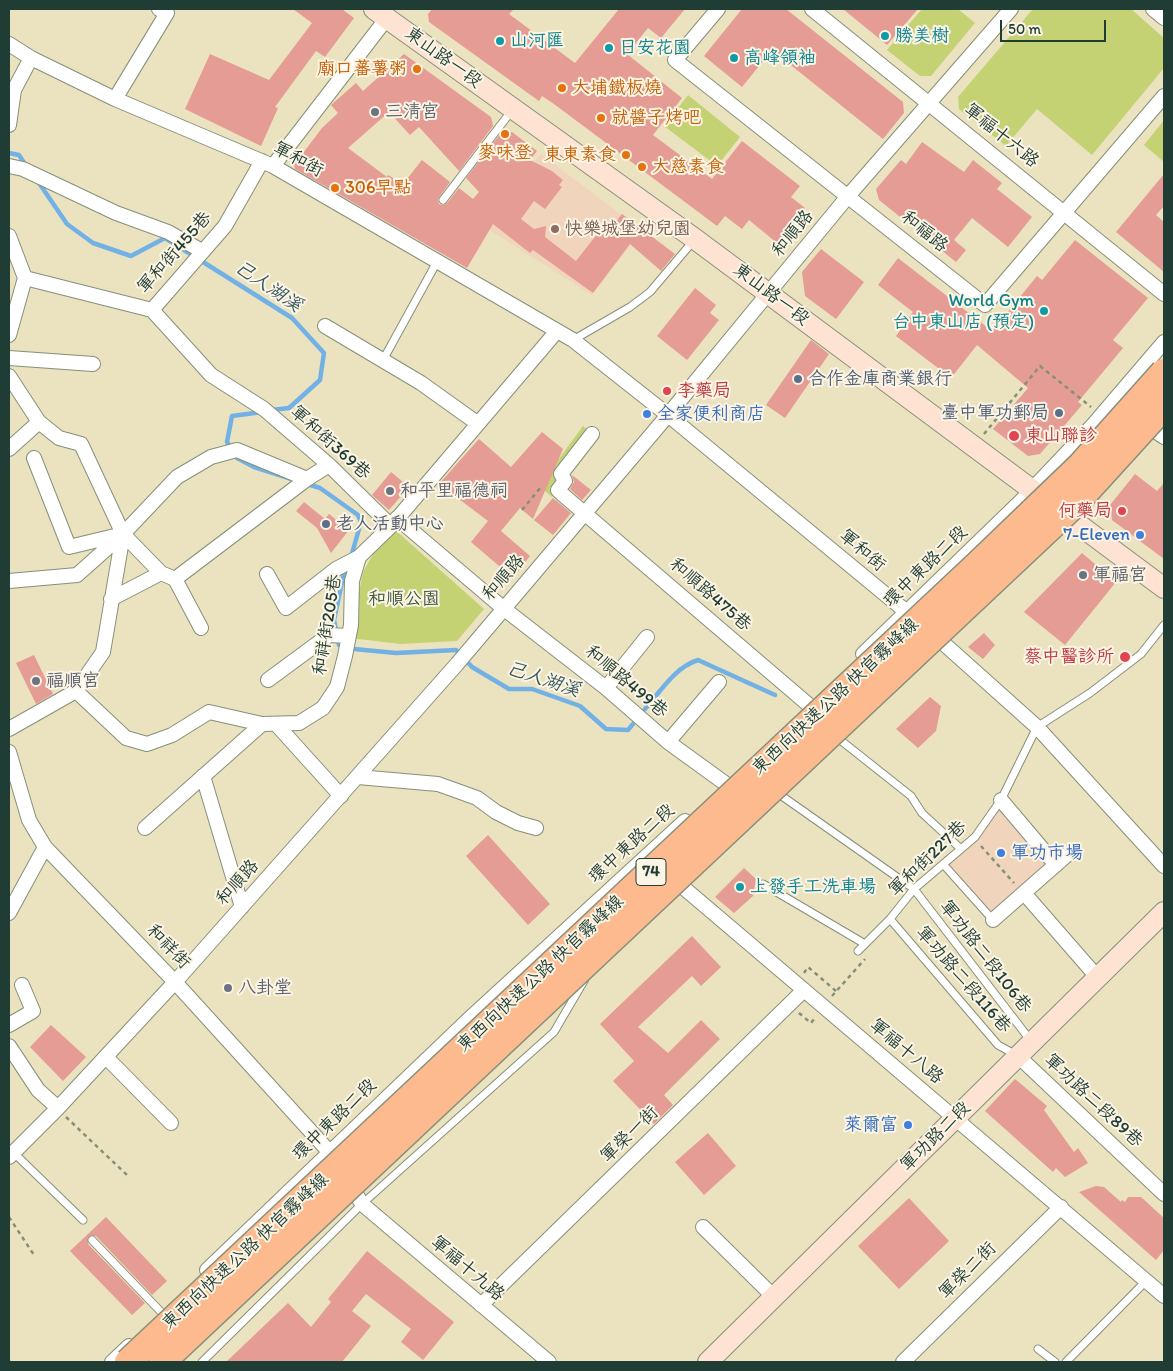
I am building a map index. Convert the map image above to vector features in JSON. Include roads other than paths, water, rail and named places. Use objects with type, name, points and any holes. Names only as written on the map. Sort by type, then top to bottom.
[{"type":"highway","name":"東西向快速公路 快官霧峰線","points":[[128,1362],[978,564],[1081,465],[1164,372]]},
{"type":"highway","name":"東西向快速公路 快官霧峰線","points":[[162,1362],[1073,511],[1164,406]]},
{"type":"highway","name":"74","points":[[187,1362],[678,898],[929,666],[988,608],[1073,511]]},
{"type":"main road","name":"東山路一段","points":[[385,12],[1033,489],[1073,511],[1164,588]]},
{"type":"main road","name":"軍功路二段","points":[[708,1362],[1164,912]]},
{"type":"street","points":[[115,99],[167,14],[159,9]]},
{"type":"street","name":"和福路","points":[[718,9],[675,60],[849,195],[985,305],[1164,96]]},
{"type":"street","name":"軍福十六路","points":[[812,9],[1164,294]]},
{"type":"street","name":"和順路","points":[[11,1155],[58,1108],[175,982],[457,664],[668,415],[849,195],[1011,9]]},
{"type":"street","points":[[1153,9],[1164,18]]},
{"type":"street","name":"軍和街455巷","points":[[25,278],[152,310],[225,226],[267,164],[385,12]]},
{"type":"street","name":"軍和街","points":[[11,50],[32,58],[115,99],[267,164],[438,260],[573,340],[668,415],[944,643],[1037,727],[1164,866]]},
{"type":"street","points":[[9,125],[14,90],[32,58]]},
{"type":"street","points":[[9,166],[23,169],[116,213],[168,232],[195,259]]},
{"type":"street","points":[[9,236],[25,278],[9,335]]},
{"type":"street","name":"軍和街369巷","points":[[152,310],[211,375],[264,409],[394,522],[503,608]]},
{"type":"street","points":[[324,326],[421,383],[477,423]]},
{"type":"street","points":[[394,522],[557,331]]},
{"type":"street","name":"環中東路二段","points":[[112,1362],[330,1150],[476,1012],[810,706],[1033,489],[1102,415],[1164,342]]},
{"type":"street","points":[[9,358],[93,364]]},
{"type":"street","points":[[9,376],[39,422],[59,438],[81,444],[123,534],[161,573],[176,579],[201,628]]},
{"type":"street","points":[[9,449],[39,422]]},
{"type":"street","points":[[175,1362],[591,969],[944,643],[1073,511],[1161,430]]},
{"type":"street","name":"和順路475巷","points":[[592,434],[560,474],[565,481],[558,490],[810,706]]},
{"type":"street","points":[[9,581],[77,575],[123,534],[176,477],[211,458],[237,450],[303,483]]},
{"type":"street","points":[[34,458],[69,547],[123,534]]},
{"type":"street","points":[[176,579],[328,465]]},
{"type":"street","name":"和祥街205巷","points":[[76,691],[126,738],[147,744],[172,735],[209,712],[269,724],[299,723],[323,708],[337,687],[348,636],[352,581],[356,559],[394,522]]},
{"type":"street","points":[[9,729],[76,691],[103,652],[123,534]]},
{"type":"street","points":[[267,574],[286,608],[336,569],[356,559]]},
{"type":"street","points":[[111,599],[161,573]]},
{"type":"street","name":"和順路499巷","points":[[503,608],[606,688],[668,742],[726,784]]},
{"type":"street","points":[[268,680],[331,635],[348,636]]},
{"type":"street","points":[[606,688],[647,637]]},
{"type":"street","points":[[668,742],[719,682]]},
{"type":"street","points":[[145,828],[203,776],[269,724],[341,796]]},
{"type":"street","name":"和祥街","points":[[9,752],[29,820],[45,847],[175,982],[330,1150],[354,1191]]},
{"type":"street","points":[[203,776],[242,907]]},
{"type":"street","points":[[358,776],[438,784],[476,798],[496,812],[518,823],[536,828]]},
{"type":"street","points":[[1001,800],[1056,865]]},
{"type":"street","points":[[9,913],[45,847]]},
{"type":"street","points":[[993,920],[1068,854]]},
{"type":"street","name":"軍福十八路","points":[[647,856],[1164,1296]]},
{"type":"street","points":[[1024,893],[1098,978]]},
{"type":"street","points":[[9,1025],[33,1011],[22,985]]},
{"type":"street","name":"軍榮一街","points":[[481,1306],[804,990]]},
{"type":"street","points":[[9,1046],[38,1090],[58,1108]]},
{"type":"street","name":"軍功路二段89巷","points":[[1026,1050],[1164,1194]]},
{"type":"street","points":[[106,1057],[170,1124]]},
{"type":"street","name":"軍福十九路","points":[[354,1191],[362,1204],[549,1362]]},
{"type":"street","name":"軍榮二街","points":[[903,1362],[1060,1207]]},
{"type":"street","points":[[703,1227],[774,1297]]},
{"type":"lane","points":[[443,200],[513,108]]},
{"type":"lane","points":[[573,340],[630,307],[650,292],[695,239]]},
{"type":"lane","points":[[384,360],[438,260]]},
{"type":"lane","points":[[1037,727],[1090,693],[1141,654],[1164,625]]},
{"type":"lane","name":"軍和街227巷","points":[[858,951],[890,919],[914,889],[975,837],[1001,800],[1037,727]]},
{"type":"lane","points":[[839,739],[911,796],[922,813],[961,850]]},
{"type":"lane","name":"軍功路二段106巷","points":[[779,794],[914,889],[1026,1050]]},
{"type":"lane","points":[[943,864],[993,920]]},
{"type":"lane","points":[[763,884],[865,944]]},
{"type":"lane","name":"軍功路二段116巷","points":[[890,919],[998,1045],[1026,1050]]},
{"type":"lane","points":[[202,1362],[362,1204],[554,1032],[591,969]]},
{"type":"lane","points":[[11,1155],[83,1220]]},
{"type":"lane","points":[[92,1240],[162,1314]]},
{"type":"lane","points":[[1066,1362],[1146,1281]]},
{"type":"lane","points":[[1038,1349],[1055,1362]]},
{"type":"waterway","name":"己人湖溪","points":[[9,153],[19,155],[26,166]]},
{"type":"waterway","name":"己人湖溪","points":[[37,180],[67,224],[93,243],[131,256],[165,238],[292,318],[324,353],[320,380],[289,408],[272,410]]},
{"type":"waterway","name":"己人湖溪","points":[[262,412],[232,416],[227,442],[237,458],[254,467],[320,488],[358,515],[361,522],[351,557]]},
{"type":"waterway","name":"己人湖溪","points":[[339,645],[334,620],[345,568]]},
{"type":"waterway","name":"己人湖溪","points":[[354,649],[396,653],[456,650],[472,667],[509,689],[532,689],[580,706],[606,729],[628,730],[633,724]]},
{"type":"waterway","name":"己人湖溪","points":[[645,709],[675,674],[690,663],[698,660],[775,695]]},
{"type":"place","name":"勝美樹","points":[[885,36]]},
{"type":"place","name":"山河匯","points":[[500,41]]},
{"type":"place","name":"日安花園","points":[[609,48]]},
{"type":"place","name":"高峰領袖","points":[[734,58]]},
{"type":"place","name":"廟口蕃薯粥","points":[[417,69]]},
{"type":"place","name":"大埔鐵板燒","points":[[562,88]]},
{"type":"place","name":"三清宮","points":[[375,112]]},
{"type":"place","name":"就醬子烤吧","points":[[601,118]]},
{"type":"place","name":"麥味登","points":[[505,134]]},
{"type":"place","name":"東東素食","points":[[626,155]]},
{"type":"place","name":"大慈素食","points":[[642,167]]},
{"type":"place","name":"306早點","points":[[335,188]]},
{"type":"place","name":"快樂城堡幼兒園","points":[[555,229]]},
{"type":"place","name":"World Gym 台中東山店 (預定)","points":[[1044,311]]},
{"type":"place","name":"合作金庫商業銀行","points":[[798,379]]},
{"type":"place","name":"李藥局","points":[[667,391]]},
{"type":"place","name":"臺中軍功郵局","points":[[1059,413]]},
{"type":"place","name":"全家便利商店","points":[[647,414]]},
{"type":"place","name":"東山聯診","points":[[1014,436]]},
{"type":"place","name":"和平里福德祠","points":[[390,491]]},
{"type":"place","name":"何藥局","points":[[1122,511]]},
{"type":"place","name":"老人活動中心","points":[[326,524]]},
{"type":"place","name":"7-Eleven","points":[[1140,535]]},
{"type":"place","name":"軍福宮","points":[[1083,575]]},
{"type":"place","name":"蔡中醫診所","points":[[1125,657]]},
{"type":"place","name":"福順宮","points":[[36,681]]},
{"type":"place","name":"軍功市場","points":[[1001,853]]},
{"type":"place","name":"上發手工洗車場","points":[[740,887]]},
{"type":"place","name":"八卦堂","points":[[228,988]]},
{"type":"place","name":"萊爾富","points":[[908,1125]]},
{"type":"park label","name":"和順公園","points":[[404,599]]}]
